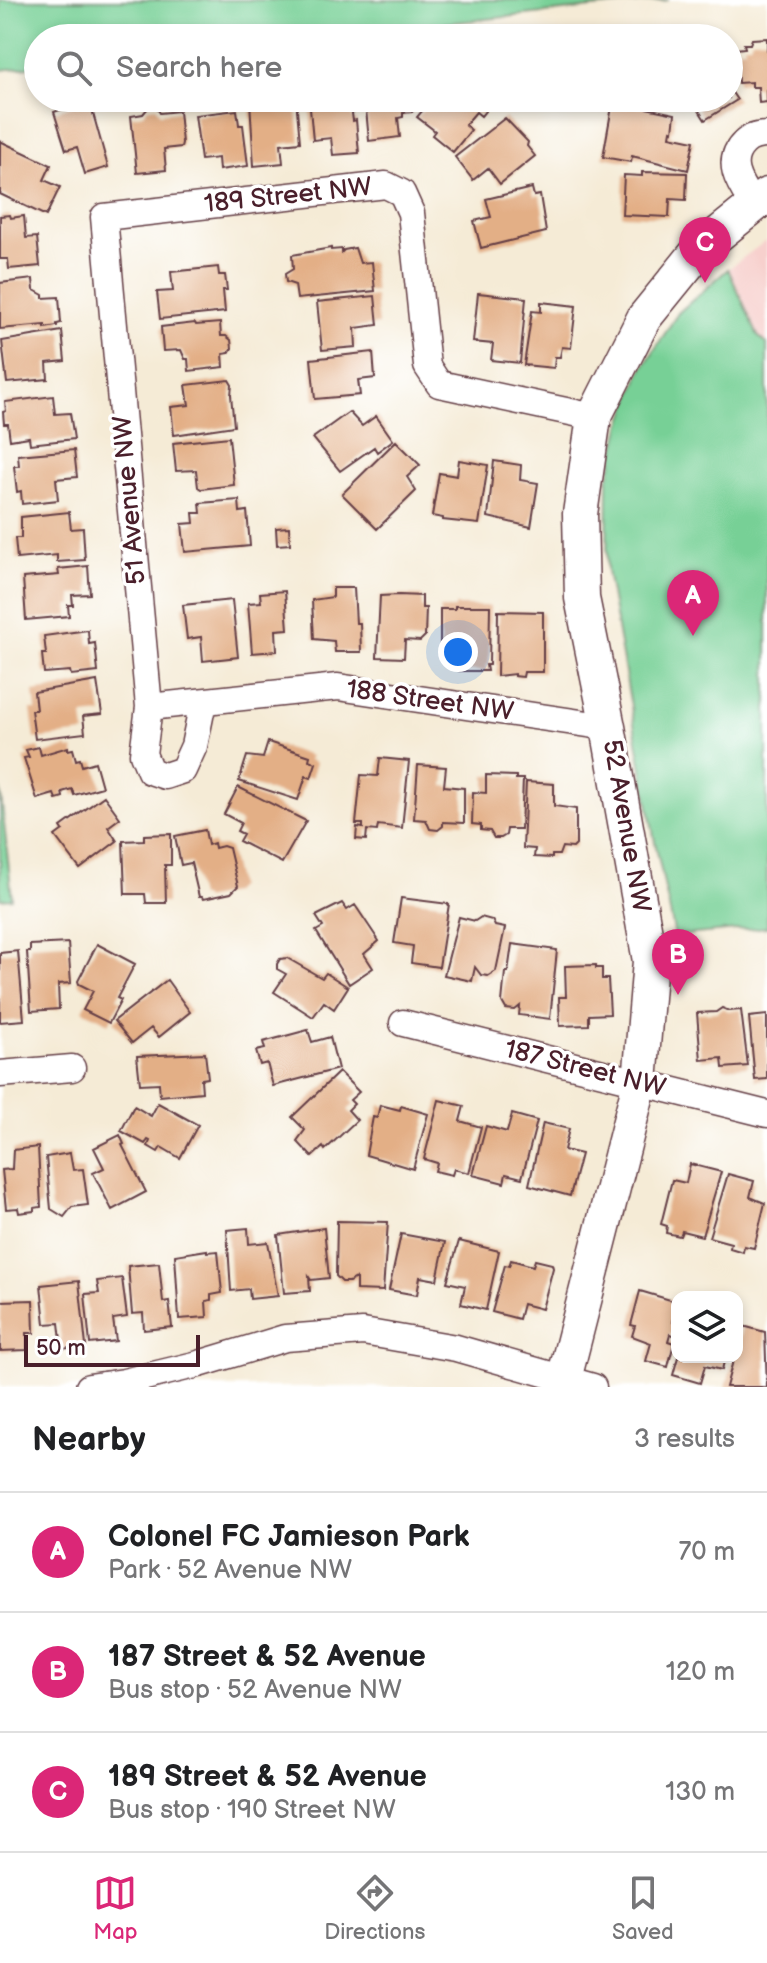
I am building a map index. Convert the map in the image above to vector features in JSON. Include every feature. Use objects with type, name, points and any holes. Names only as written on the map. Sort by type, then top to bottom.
[{"type":"street","points":[[760,200],[737,178],[734,166],[737,152],[745,141],[767,135]]},
{"type":"street","name":"189 Street NW","points":[[104,217],[386,185],[402,193],[411,213],[427,366],[439,384],[594,417]]},
{"type":"street","name":"52 Avenue NW","points":[[573,1384],[640,1082],[650,961],[582,598],[580,514],[594,417],[644,318],[700,249],[760,200]]},
{"type":"street","name":"51 Avenue NW","points":[[104,217],[149,707],[143,754],[150,771],[159,775],[177,774],[189,762],[203,702]]},
{"type":"street","name":"188 Street NW","points":[[149,707],[338,687],[608,727]]},
{"type":"street","name":"187 Street NW","points":[[403,1023],[767,1114]]},
{"type":"street","points":[[0,1074],[72,1068]]},
{"type":"street","points":[[89,1387],[124,1382],[285,1338],[363,1332],[456,1348],[573,1384]]},
{"type":"shaded area","points":[[767,240],[767,344],[758,336],[728,269]]},
{"type":"green space","points":[[0,0],[669,0],[438,24],[24,24],[24,67],[0,70]]},
{"type":"green space","points":[[728,269],[758,336],[767,344],[767,927],[675,936],[654,837],[607,571],[608,481],[621,426],[641,371],[678,313]]},
{"type":"green space","points":[[0,786],[12,898],[0,899]]},
{"type":"building","points":[[767,38],[767,102],[759,103],[758,87],[752,87],[752,82],[743,83],[743,48],[752,39]]},
{"type":"building","points":[[54,112],[93,112],[108,167],[85,174],[77,147],[66,150]]},
{"type":"building","points":[[179,112],[182,143],[181,147],[164,149],[166,170],[137,173],[131,116]]},
{"type":"building","points":[[237,112],[239,125],[243,125],[248,166],[219,170],[218,158],[201,160],[195,115]]},
{"type":"building","points":[[251,112],[297,112],[300,142],[281,144],[283,163],[254,166]]},
{"type":"building","points":[[310,112],[352,112],[353,121],[356,120],[359,153],[333,155],[331,138],[313,140]]},
{"type":"building","points":[[366,112],[412,112],[403,113],[403,117],[398,118],[400,137],[369,141]]},
{"type":"building","points":[[421,112],[476,112],[465,125],[471,130],[453,152],[432,135],[435,131],[417,117]]},
{"type":"building","points":[[611,112],[675,114],[670,136],[694,141],[688,170],[632,156],[631,162],[603,157]]},
{"type":"building","points":[[700,112],[718,112],[705,120]]},
{"type":"building","points":[[505,118],[528,142],[527,146],[535,156],[500,184],[488,168],[473,180],[455,157]]},
{"type":"building","points":[[0,141],[51,165],[44,180],[60,187],[46,216],[0,194]]},
{"type":"building","points":[[642,172],[687,173],[686,200],[670,199],[669,217],[622,215],[624,175],[642,176]]},
{"type":"building","points":[[532,188],[534,196],[540,195],[546,232],[481,248],[474,221],[491,217],[486,199]]},
{"type":"building","points":[[10,215],[11,218],[24,216],[26,238],[37,237],[40,266],[9,269],[8,259],[0,259],[0,216]]},
{"type":"building","points":[[355,248],[360,263],[372,262],[375,291],[297,299],[295,285],[286,282],[285,274],[293,269],[292,255],[342,249],[342,252]]},
{"type":"building","points":[[218,267],[219,275],[225,275],[225,312],[160,319],[157,292],[173,291],[171,272]]},
{"type":"building","points":[[33,279],[34,290],[43,298],[59,297],[61,323],[45,328],[45,325],[0,329],[0,283]]},
{"type":"building","points":[[478,293],[526,298],[520,363],[491,360],[493,344],[473,342]]},
{"type":"building","points":[[375,296],[378,325],[355,328],[356,347],[322,350],[317,302]]},
{"type":"building","points":[[541,302],[576,306],[571,348],[562,347],[560,357],[555,357],[554,368],[524,365],[532,311],[541,312]]},
{"type":"building","points":[[220,323],[221,336],[231,340],[232,348],[229,353],[223,354],[224,367],[189,371],[188,359],[181,350],[163,351],[161,327]]},
{"type":"building","points":[[62,331],[65,361],[47,363],[48,379],[7,383],[2,341]]},
{"type":"building","points":[[373,352],[375,378],[358,380],[360,395],[315,399],[311,359]]},
{"type":"building","points":[[229,380],[232,385],[234,426],[174,435],[171,407],[189,405],[186,385]]},
{"type":"building","points":[[53,396],[55,414],[70,413],[74,439],[30,444],[29,437],[10,440],[8,424],[4,424],[5,402]]},
{"type":"building","points":[[349,412],[362,426],[376,416],[393,440],[377,452],[374,447],[340,471],[313,438]]},
{"type":"building","points":[[229,437],[234,485],[201,489],[196,470],[176,471],[173,443]]},
{"type":"building","points":[[396,441],[420,465],[407,477],[416,491],[377,529],[342,494]]},
{"type":"building","points":[[74,450],[77,477],[56,479],[58,500],[22,504],[21,491],[17,492],[14,466],[19,466],[18,455]]},
{"type":"building","points":[[459,460],[488,465],[479,524],[432,516],[439,473],[457,476]]},
{"type":"building","points":[[494,461],[521,465],[520,480],[538,483],[531,527],[488,517]]},
{"type":"building","points":[[239,500],[240,512],[247,511],[250,546],[185,552],[182,524],[194,523],[193,513],[201,513],[200,503]]},
{"type":"building","points":[[69,512],[71,529],[83,528],[85,560],[57,562],[57,555],[17,559],[15,538],[21,538],[21,517]]},
{"type":"building","points":[[289,527],[290,544],[277,545],[276,528]]},
{"type":"building","points":[[88,566],[90,594],[72,595],[73,605],[68,605],[69,616],[26,620],[23,578],[59,575],[58,569]]},
{"type":"building","points":[[333,588],[354,588],[361,652],[335,652],[334,641],[314,639],[312,600],[333,597]]},
{"type":"building","points":[[285,591],[288,629],[276,630],[277,651],[252,653],[248,603],[261,602],[260,593]]},
{"type":"building","points":[[380,596],[422,596],[422,608],[426,608],[425,636],[420,641],[405,640],[404,658],[377,657]]},
{"type":"building","points":[[232,600],[238,657],[203,661],[201,637],[187,639],[183,605]]},
{"type":"building","points":[[455,606],[490,606],[487,671],[459,671],[460,651],[440,650],[440,609],[455,609]]},
{"type":"building","points":[[498,611],[543,612],[543,672],[524,672],[523,677],[514,674],[497,676]]},
{"type":"building","points":[[88,630],[89,644],[95,643],[98,672],[71,675],[70,671],[44,673],[44,636]]},
{"type":"building","points":[[97,681],[102,714],[83,716],[85,733],[35,739],[31,710],[36,710],[34,692]]},
{"type":"building","points":[[268,742],[310,756],[309,760],[316,763],[311,778],[306,776],[298,800],[239,781],[247,756],[263,758]]},
{"type":"building","points":[[39,747],[41,755],[68,747],[68,750],[73,749],[76,760],[80,759],[82,766],[95,762],[102,787],[74,795],[72,789],[62,792],[63,797],[56,799],[54,794],[37,799],[24,758],[29,757],[26,750]]},
{"type":"building","points":[[380,758],[409,761],[402,828],[378,825],[377,831],[367,830],[366,840],[356,839],[357,827],[363,828],[363,824],[356,824],[361,775],[378,776]]},
{"type":"building","points":[[418,765],[446,767],[444,786],[464,788],[464,823],[443,822],[438,830],[430,829],[426,820],[414,819]]},
{"type":"building","points":[[486,775],[523,779],[521,829],[507,829],[506,835],[501,838],[494,838],[490,831],[481,830],[481,825],[472,824],[473,792],[486,793]]},
{"type":"building","points":[[526,782],[554,784],[554,806],[576,809],[576,845],[573,848],[562,847],[559,855],[552,855],[552,858],[534,857],[535,849],[523,848]]},
{"type":"building","points":[[238,787],[306,821],[282,863],[239,841],[243,834],[237,831],[241,823],[224,814]]},
{"type":"building","points":[[104,796],[120,818],[108,827],[117,841],[80,869],[55,836],[63,830],[61,827]]},
{"type":"building","points":[[205,830],[208,845],[214,843],[215,848],[229,848],[238,886],[231,893],[203,899],[199,897],[191,863],[181,865],[175,836]]},
{"type":"building","points":[[171,834],[171,865],[165,865],[166,903],[146,903],[145,894],[125,894],[123,841],[144,840],[144,835]]},
{"type":"building","points":[[401,898],[449,904],[439,967],[411,963],[413,946],[394,943]]},
{"type":"building","points":[[342,903],[347,910],[355,905],[379,941],[364,954],[373,968],[349,984],[316,931],[323,927],[316,916]]},
{"type":"building","points":[[459,917],[475,921],[481,917],[505,928],[496,971],[488,976],[481,975],[475,967],[472,981],[444,975]]},
{"type":"building","points":[[68,943],[71,983],[58,984],[59,1009],[31,1011],[27,952],[30,952],[30,945]]},
{"type":"building","points":[[97,944],[135,964],[117,998],[121,1000],[109,1023],[83,1010],[93,991],[78,981]]},
{"type":"building","points":[[512,944],[557,950],[550,1019],[519,1015],[520,1006],[515,1010],[506,1009],[502,1002]]},
{"type":"building","points":[[18,951],[24,1020],[0,1022],[0,953]]},
{"type":"building","points":[[287,958],[322,978],[326,973],[348,987],[334,1009],[324,1002],[313,1017],[274,992],[286,974],[277,969],[277,964],[280,959]]},
{"type":"building","points":[[596,965],[596,968],[602,968],[602,979],[608,979],[610,1014],[589,1015],[589,1025],[560,1026],[559,997],[566,997],[565,966]]},
{"type":"building","points":[[167,980],[190,1012],[159,1037],[151,1028],[132,1043],[114,1021]]},
{"type":"building","points":[[722,1008],[741,1010],[748,1066],[723,1068],[722,1058],[701,1060],[697,1013],[716,1012]]},
{"type":"building","points":[[767,1015],[767,1079],[755,1080],[749,1017]]},
{"type":"building","points":[[308,1030],[312,1042],[330,1037],[338,1069],[273,1086],[267,1063],[260,1065],[256,1051],[265,1049],[263,1042]]},
{"type":"building","points":[[205,1053],[208,1078],[201,1079],[202,1092],[160,1096],[159,1083],[140,1084],[137,1056]]},
{"type":"building","points":[[339,1072],[359,1092],[350,1100],[354,1104],[348,1110],[357,1120],[325,1150],[323,1147],[312,1157],[297,1141],[305,1130],[292,1117]]},
{"type":"building","points":[[439,1100],[464,1106],[460,1121],[481,1127],[469,1173],[454,1169],[452,1175],[435,1171],[437,1163],[424,1159]]},
{"type":"building","points":[[158,1103],[198,1125],[180,1158],[161,1147],[158,1152],[148,1146],[150,1141],[145,1144],[121,1131],[134,1106],[151,1116]]},
{"type":"building","points":[[380,1105],[400,1110],[401,1106],[428,1114],[413,1169],[366,1155],[373,1117],[377,1118]]},
{"type":"building","points":[[512,1114],[537,1121],[522,1178],[506,1174],[504,1183],[473,1175],[486,1126],[507,1132]]},
{"type":"building","points":[[543,1123],[569,1129],[564,1150],[581,1154],[570,1196],[529,1185]]},
{"type":"building","points":[[120,1135],[146,1192],[112,1210],[93,1173],[104,1168],[94,1148]]},
{"type":"building","points":[[38,1147],[41,1207],[19,1213],[18,1208],[6,1209],[2,1170],[12,1169],[13,1150]]},
{"type":"building","points":[[70,1153],[73,1170],[83,1169],[88,1205],[72,1207],[64,1217],[51,1209],[46,1157]]},
{"type":"building","points":[[690,1164],[721,1172],[702,1236],[682,1231],[680,1236],[666,1233],[667,1226],[661,1224],[672,1180],[686,1183]]},
{"type":"building","points":[[728,1174],[754,1181],[750,1197],[765,1203],[754,1248],[744,1246],[743,1252],[730,1248],[731,1243],[709,1237]]},
{"type":"building","points":[[337,1221],[388,1222],[383,1291],[356,1290],[356,1278],[342,1282],[336,1276]]},
{"type":"building","points":[[248,1228],[249,1244],[268,1242],[278,1296],[250,1299],[249,1289],[231,1291],[227,1230]]},
{"type":"building","points":[[324,1228],[329,1278],[311,1280],[309,1277],[310,1291],[284,1293],[278,1235]]},
{"type":"building","points":[[401,1234],[445,1242],[437,1280],[420,1277],[417,1295],[389,1290]]},
{"type":"building","points":[[459,1241],[499,1251],[486,1310],[461,1304],[465,1286],[447,1282]]},
{"type":"building","points":[[218,1251],[222,1293],[211,1295],[211,1300],[206,1301],[207,1317],[179,1319],[175,1255]]},
{"type":"building","points":[[511,1260],[533,1266],[535,1260],[552,1264],[553,1268],[542,1309],[523,1304],[519,1319],[492,1312],[505,1265],[509,1266]]},
{"type":"building","points":[[159,1263],[163,1302],[169,1301],[172,1327],[144,1330],[143,1313],[132,1314],[128,1266]]},
{"type":"building","points":[[122,1278],[127,1317],[113,1319],[116,1341],[90,1344],[85,1294],[99,1293],[97,1281]]},
{"type":"building","points":[[79,1281],[86,1346],[62,1349],[59,1323],[45,1324],[41,1285]]},
{"type":"building","points":[[640,1291],[671,1300],[671,1334],[668,1341],[671,1342],[671,1355],[668,1367],[646,1361],[651,1343],[632,1336],[635,1326],[631,1325]]},
{"type":"building","points":[[33,1300],[34,1333],[27,1333],[27,1350],[0,1351],[1,1301]]},
{"type":"building","points":[[743,1326],[765,1332],[767,1387],[726,1387],[732,1363],[743,1363]]},
{"type":"building","points":[[676,1363],[724,1363],[722,1370],[705,1366],[700,1383],[673,1375]]},
{"type":"place","name":"189 Street & 52 Avenue","points":[[705,283]]},
{"type":"place","name":"Colonel FC Jamieson Park","points":[[693,636]]},
{"type":"place","name":"187 Street & 52 Avenue","points":[[678,995]]}]
